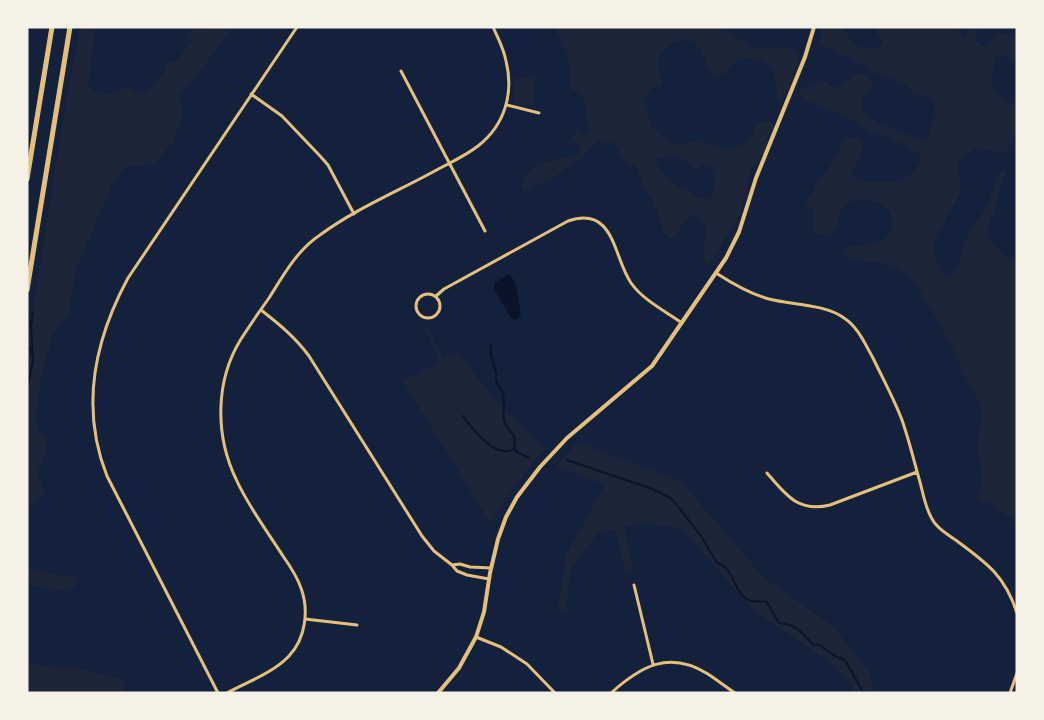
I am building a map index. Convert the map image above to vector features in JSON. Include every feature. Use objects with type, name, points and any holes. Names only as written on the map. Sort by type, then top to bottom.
[{"type":"highway","points":[[27,179],[52,27]]},
{"type":"highway","points":[[27,290],[70,27]]},
{"type":"street","points":[[218,693],[102,462],[93,415],[95,371],[111,313],[139,260],[297,27]]},
{"type":"street","points":[[227,693],[271,670],[288,657],[299,640],[305,619],[305,605],[296,576],[236,480],[224,448],[220,410],[226,375],[240,341],[306,246],[354,214],[470,152],[489,135],[503,116],[509,86],[506,58],[493,27]]},
{"type":"street","points":[[438,693],[459,668],[476,637],[484,612],[498,539],[517,497],[554,451],[647,371],[726,258],[739,232],[756,178],[805,57],[814,27]]},
{"type":"street","points":[[401,71],[485,231]]},
{"type":"street","points":[[251,94],[282,116],[321,157],[354,214]]},
{"type":"street","points":[[507,105],[539,113]]},
{"type":"street","points":[[436,296],[444,289],[560,225],[578,218],[588,218],[605,227],[625,273],[636,290],[682,323]]},
{"type":"street","points":[[717,273],[741,289],[756,295],[837,313],[855,328],[863,339],[897,408],[933,521],[992,568],[1006,586],[1017,613]]},
{"type":"street","points":[[429,293],[436,296],[440,307],[437,314],[426,318],[419,314],[416,302],[421,295],[429,293]]},
{"type":"street","points":[[261,310],[285,328],[309,356],[422,536],[457,571],[489,579]]},
{"type":"street","points":[[767,473],[782,491],[797,503],[819,508],[917,472]]},
{"type":"street","points":[[452,565],[491,568]]},
{"type":"street","points":[[634,585],[653,664]]},
{"type":"street","points":[[305,619],[357,625]]},
{"type":"street","points":[[476,637],[501,647],[527,664],[555,693]]},
{"type":"street","points":[[611,693],[633,675],[653,664],[677,663],[707,673],[735,693]]},
{"type":"street","points":[[1010,693],[1017,673]]},
{"type":"shaded area","points":[[80,27],[95,27],[88,87],[107,94],[126,87],[140,95],[148,92],[165,71],[166,64],[174,63],[193,41],[187,36],[194,27],[200,31],[202,27],[233,27],[193,80],[178,95],[183,113],[174,141],[154,164],[125,167],[114,180],[76,269],[69,314],[53,333],[40,383],[36,418],[38,433],[48,437],[38,472],[45,495],[29,507],[27,541],[27,345]]},
{"type":"shaded area","points":[[554,27],[725,27],[727,32],[753,47],[788,48],[800,56],[787,93],[779,103],[775,77],[765,62],[739,58],[724,73],[716,77],[697,45],[693,41],[686,40],[669,45],[658,58],[657,66],[663,82],[661,86],[652,87],[643,102],[653,129],[671,141],[686,144],[700,140],[719,147],[731,148],[747,141],[754,127],[760,123],[772,122],[774,127],[763,154],[752,168],[740,215],[711,263],[706,264],[704,259],[706,229],[704,224],[694,215],[690,216],[671,238],[664,233],[654,203],[644,187],[636,166],[624,160],[613,142],[605,144],[597,140],[580,159],[556,176],[524,191],[522,187],[524,178],[531,169],[544,163],[579,155],[580,145],[573,141],[573,136],[577,130],[584,135],[590,130],[582,94],[570,89],[568,54]],"holes":[[[672,155],[680,157],[694,167],[692,171],[704,164],[713,169],[716,174],[714,191],[710,199],[697,198],[691,192],[677,186],[661,172],[655,159]]]},
{"type":"shaded area","points":[[822,27],[844,27],[853,43],[870,49],[878,48],[883,42],[874,27],[957,27],[961,36],[964,37],[969,27],[979,27],[975,38],[980,45],[988,47],[999,32],[1017,37],[1015,61],[1012,63],[1005,56],[997,54],[991,74],[993,88],[996,92],[1017,106],[1015,137],[1004,154],[975,148],[957,162],[961,191],[933,243],[939,269],[945,277],[950,279],[958,267],[963,246],[971,228],[989,201],[999,174],[1006,171],[987,233],[992,243],[1004,255],[1017,260],[1017,522],[989,503],[977,501],[982,482],[978,448],[981,417],[979,403],[949,341],[921,293],[909,276],[897,268],[851,258],[844,254],[847,247],[874,243],[885,238],[893,227],[890,212],[873,202],[853,201],[841,210],[836,227],[831,233],[814,234],[815,213],[805,202],[838,153],[844,138],[852,137],[863,141],[860,156],[851,174],[864,181],[895,182],[902,180],[914,172],[920,162],[920,155],[909,147],[869,131],[848,118],[808,101],[799,95],[800,90],[824,81],[832,87],[838,87],[850,80],[856,73],[863,74],[873,83],[862,102],[864,111],[873,120],[926,141],[936,113],[933,99],[913,93],[906,85],[881,75],[821,44]]},
{"type":"shaded area","points":[[534,76],[533,105],[518,105],[513,100],[515,78]]},
{"type":"shaded area","points":[[510,274],[517,289],[521,315],[515,320],[511,318],[494,289],[494,284]]},
{"type":"shaded area","points":[[424,325],[427,326],[443,360],[458,353],[497,402],[545,448],[508,494],[491,524],[403,381],[440,362]]},
{"type":"shaded area","points":[[577,442],[681,481],[765,579],[832,625],[869,672],[875,693],[854,693],[852,685],[834,665],[752,609],[683,529],[640,523],[624,527],[634,569],[626,571],[615,529],[598,533],[571,568],[566,611],[558,610],[566,555],[605,485],[556,466]]},
{"type":"shaded area","points":[[27,566],[30,570],[78,578],[74,588],[61,591],[30,585],[27,587]]},
{"type":"shaded area","points":[[27,663],[61,668],[73,667],[124,680],[126,693],[27,693]]},
{"type":"waterway","points":[[27,389],[33,361],[31,327],[33,312]]},
{"type":"waterway","points":[[491,345],[496,378],[504,398],[505,423],[514,436],[514,449],[529,458]]},
{"type":"waterway","points":[[30,348],[32,354]]},
{"type":"waterway","points":[[463,416],[472,428],[493,447],[507,451],[514,449]]},
{"type":"waterway","points":[[567,460],[655,490],[672,499],[701,536],[717,563],[728,570],[741,594],[752,601],[767,602],[779,623],[796,628],[814,645],[818,644],[845,660],[863,692]]}]
